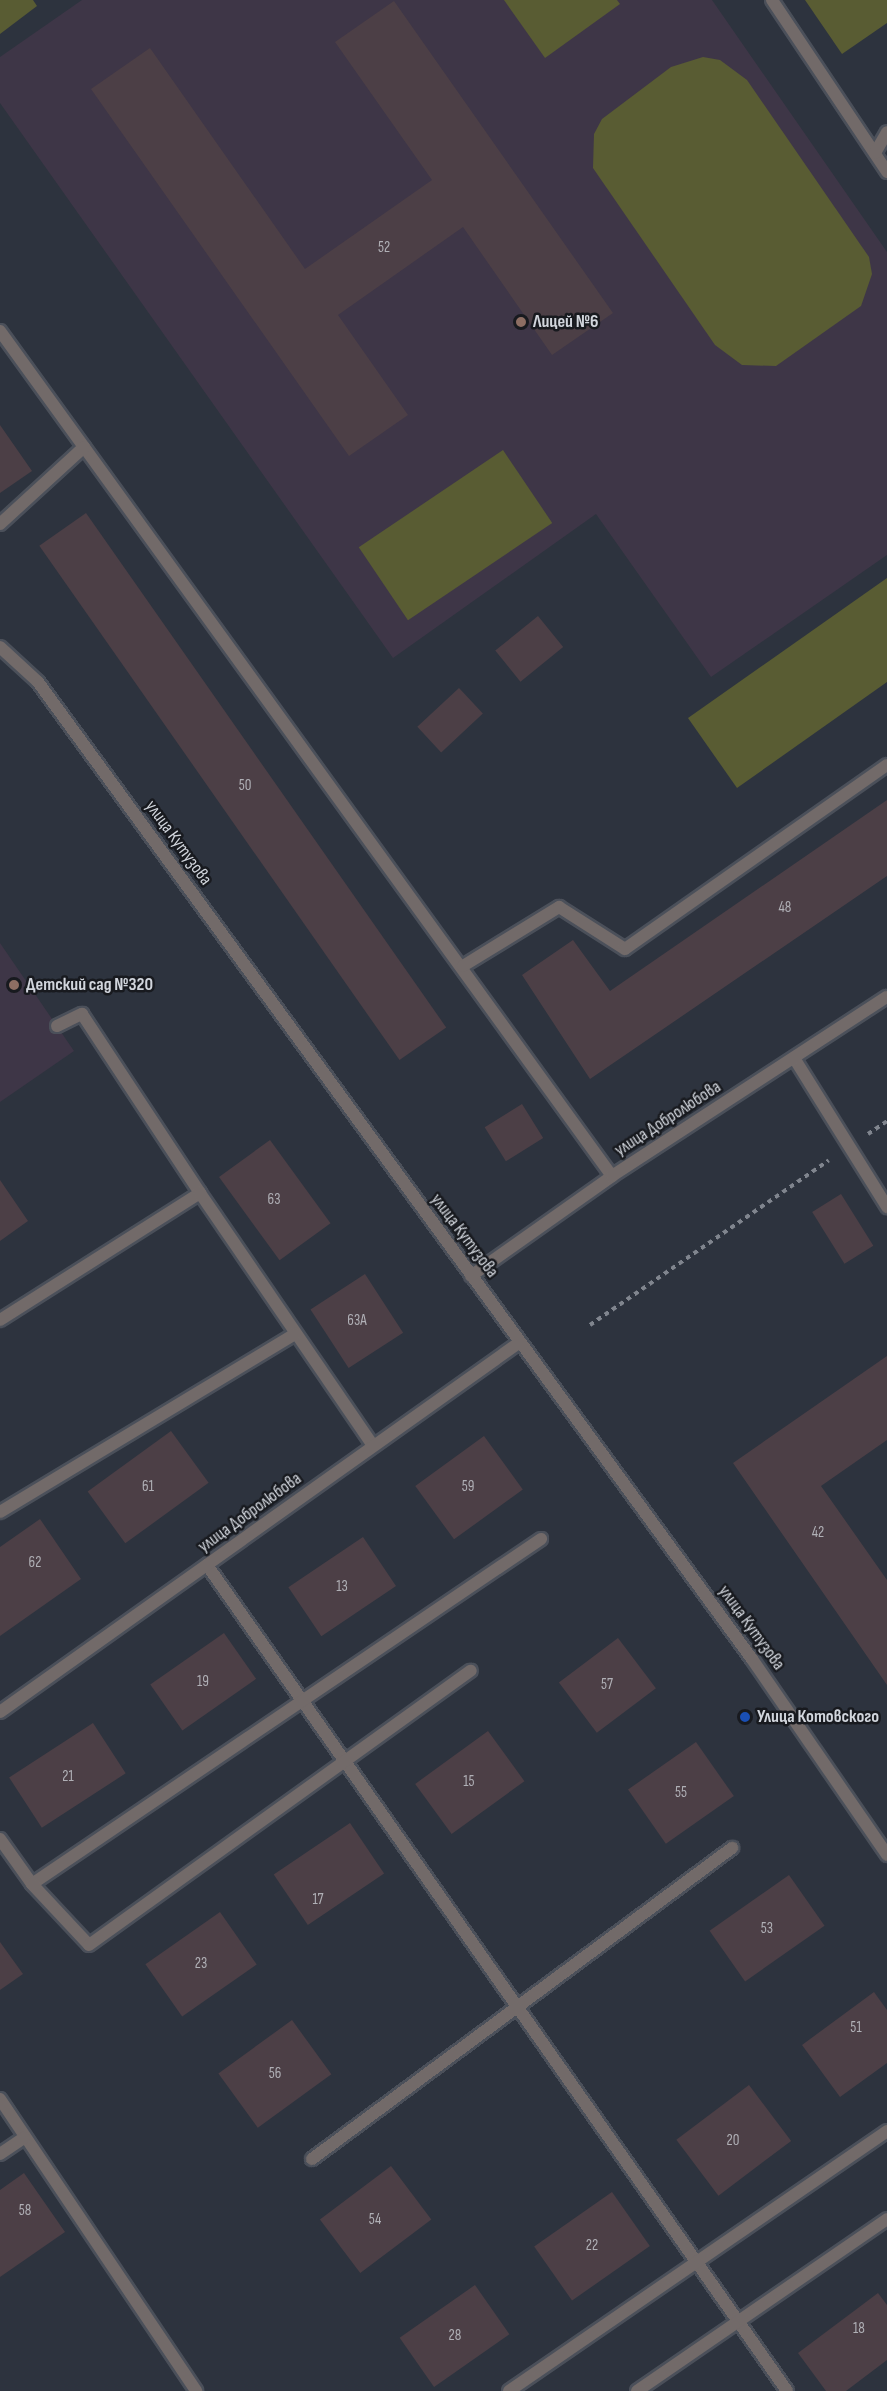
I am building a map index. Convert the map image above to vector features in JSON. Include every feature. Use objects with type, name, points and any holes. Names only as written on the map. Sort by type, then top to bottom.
[{"type":"street","points":[[772,0],[887,172]]},
{"type":"street","points":[[875,153],[887,132]]},
{"type":"street","points":[[0,331],[463,966],[612,1176]]},
{"type":"street","points":[[0,524],[84,447]]},
{"type":"street","name":"улица Кутузова","points":[[0,647],[38,682],[752,1659],[887,1855]]},
{"type":"street","points":[[463,966],[559,907],[625,949],[887,765]]},
{"type":"street","name":"улица Добролюбова","points":[[471,1276],[612,1176],[887,997]]},
{"type":"street","points":[[57,1026],[82,1014],[200,1193],[373,1446]]},
{"type":"street","points":[[794,1058],[887,1207]]},
{"type":"street","points":[[0,1320],[200,1193]]},
{"type":"street","points":[[0,1512],[295,1334]]},
{"type":"street","name":"улица Добролюбова","points":[[0,1712],[520,1342]]},
{"type":"street","points":[[32,1884],[541,1539]]},
{"type":"street","points":[[207,1565],[515,2007],[787,2391]]},
{"type":"street","points":[[0,1839],[32,1884],[89,1945],[471,1671]]},
{"type":"street","points":[[312,2159],[732,1848]]},
{"type":"street","points":[[0,2099],[24,2138],[196,2391]]},
{"type":"street","points":[[509,2391],[697,2265],[887,2131]]},
{"type":"street","points":[[0,2154],[24,2138]]},
{"type":"street","points":[[637,2391],[887,2219]]},
{"type":"path","points":[[590,1325],[887,1121]]},
{"type":"shaded area","name":"Лицей №6","points":[[82,0],[712,0],[887,252],[887,555],[711,677],[596,514],[393,658],[0,103],[0,57]]},
{"type":"shaded area","name":"Детский сад №320","points":[[0,943],[74,1051],[0,1102]]},
{"type":"green space","points":[[0,0],[33,0],[37,6],[0,34]]},
{"type":"green space","points":[[504,0],[617,0],[620,4],[545,58]]},
{"type":"green space","points":[[805,0],[887,0],[887,23],[842,54]]},
{"type":"green space","points":[[703,57],[720,60],[747,80],[869,257],[872,274],[861,306],[776,366],[742,365],[715,345],[593,168],[594,134],[602,119],[671,67]]},
{"type":"green space","points":[[503,450],[552,523],[408,620],[359,547]]},
{"type":"green space","points":[[887,578],[887,682],[737,788],[688,718]]},
{"type":"building","points":[[394,1],[613,313],[552,355],[463,227],[338,315],[408,415],[349,456],[91,89],[150,48],[305,269],[432,180],[335,42]]},
{"type":"building","points":[[0,425],[32,471],[0,493]]},
{"type":"building","points":[[86,513],[446,1027],[400,1060],[39,546]]},
{"type":"building","points":[[538,616],[563,647],[520,682],[495,651]]},
{"type":"building","points":[[459,688],[483,714],[441,752],[417,727]]},
{"type":"building","points":[[887,800],[887,876],[590,1079],[522,975],[573,940],[610,991]]},
{"type":"building","points":[[522,1104],[543,1138],[506,1161],[485,1127]]},
{"type":"building","points":[[270,1140],[331,1223],[280,1260],[219,1177]]},
{"type":"building","points":[[0,1180],[28,1221],[0,1241]]},
{"type":"building","points":[[841,1194],[873,1246],[844,1264],[812,1212]]},
{"type":"building","points":[[365,1274],[403,1333],[349,1368],[310,1309]]},
{"type":"building","points":[[887,1356],[887,1440],[821,1486],[887,1580],[887,1685],[733,1463]]},
{"type":"building","points":[[171,1431],[209,1483],[125,1543],[88,1492]]},
{"type":"building","points":[[484,1436],[523,1489],[454,1539],[415,1486]]},
{"type":"building","points":[[40,1519],[81,1579],[0,1636],[0,1547]]},
{"type":"building","points":[[363,1537],[396,1586],[321,1636],[288,1587]]},
{"type":"building","points":[[224,1633],[256,1679],[182,1730],[150,1685]]},
{"type":"building","points":[[618,1638],[656,1688],[597,1733],[559,1683]]},
{"type":"building","points":[[93,1723],[126,1773],[42,1828],[9,1777]]},
{"type":"building","points":[[488,1731],[524,1781],[452,1834],[415,1784]]},
{"type":"building","points":[[696,1742],[734,1796],[666,1844],[628,1790]]},
{"type":"building","points":[[350,1823],[384,1874],[308,1925],[274,1874]]},
{"type":"building","points":[[789,1875],[825,1926],[745,1981],[710,1931]]},
{"type":"building","points":[[220,1912],[257,1964],[182,2017],[145,1964]]},
{"type":"building","points":[[0,1942],[23,1974],[0,1990]]},
{"type":"building","points":[[874,1992],[887,2010],[887,2063],[840,2097],[802,2045]]},
{"type":"building","points":[[292,2020],[331,2074],[258,2128],[218,2073]]},
{"type":"building","points":[[749,2085],[791,2141],[718,2196],[676,2140]]},
{"type":"building","points":[[391,2166],[431,2220],[360,2273],[320,2220]]},
{"type":"building","points":[[24,2173],[65,2232],[0,2277],[0,2190]]},
{"type":"building","points":[[612,2192],[650,2246],[572,2301],[534,2246]]},
{"type":"building","points":[[475,2285],[509,2334],[434,2387],[400,2338]]},
{"type":"building","points":[[878,2293],[887,2305],[887,2360],[846,2391],[826,2391],[798,2353]]},
{"type":"place","name":"Лицей №6","points":[[521,322]]},
{"type":"place","name":"Детский сад №320","points":[[14,985]]},
{"type":"place","name":"Улица Котовского","points":[[745,1717]]}]
